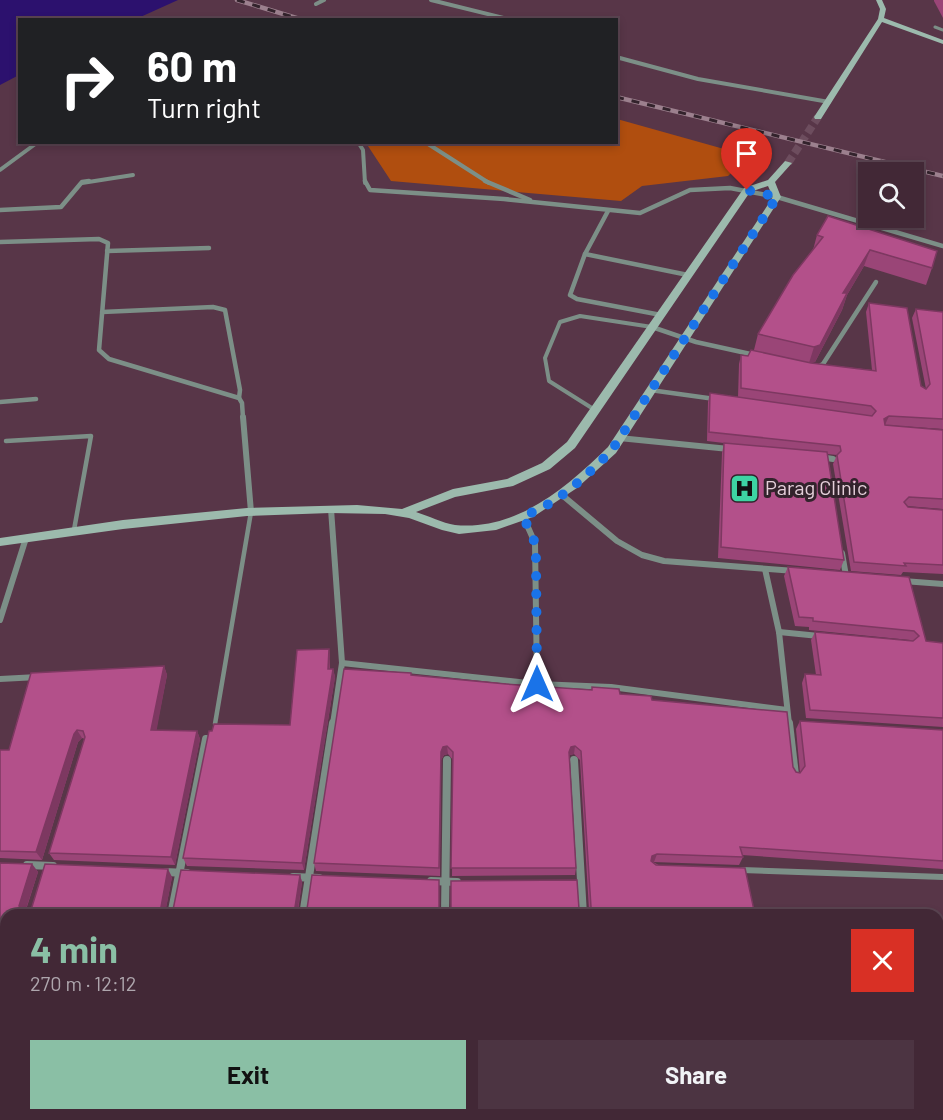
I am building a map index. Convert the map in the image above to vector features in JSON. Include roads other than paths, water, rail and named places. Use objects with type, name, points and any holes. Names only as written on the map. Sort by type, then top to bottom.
[{"type":"street","points":[[316,4],[324,0]]},
{"type":"street","points":[[431,0],[504,18]]},
{"type":"street","points":[[818,117],[881,19],[883,9],[879,0]]},
{"type":"street","points":[[881,19],[943,42]]},
{"type":"street","points":[[618,58],[698,79],[829,102]]},
{"type":"street","points":[[0,170],[35,144]]},
{"type":"street","points":[[359,144],[363,150],[364,185],[370,190],[640,213],[649,211],[679,193],[695,188],[718,186],[777,197],[943,246]]},
{"type":"street","points":[[429,144],[480,178],[536,203]]},
{"type":"street","points":[[402,513],[453,493],[509,483],[546,466],[571,446],[747,190],[771,182],[788,163]]},
{"type":"street","points":[[0,210],[61,207],[82,182],[133,175]]},
{"type":"street","points":[[771,182],[777,197]]},
{"type":"street","points":[[0,542],[74,530],[251,512],[331,509],[402,513],[455,529],[495,526],[523,516],[562,495],[585,477],[612,450],[777,197]]},
{"type":"street","points":[[608,211],[585,254],[569,291],[573,298],[661,315]]},
{"type":"street","points":[[0,242],[99,240],[108,243],[99,350],[109,360],[239,398]]},
{"type":"street","points":[[107,251],[209,249]]},
{"type":"street","points":[[585,254],[688,275]]},
{"type":"street","points":[[809,368],[823,364],[876,282]]},
{"type":"street","points":[[102,312],[213,307],[225,310],[243,411],[251,512]]},
{"type":"street","points":[[652,327],[685,338],[764,357]]},
{"type":"street","points":[[650,390],[719,399]]},
{"type":"street","points":[[0,402],[36,399]]},
{"type":"street","points":[[619,438],[738,450]]},
{"type":"street","points":[[809,456],[833,459]]},
{"type":"street","points":[[562,495],[617,542],[642,555],[664,561],[800,572]]},
{"type":"street","points":[[304,909],[342,663],[331,509]]},
{"type":"street","points":[[523,516],[535,543],[537,684]]},
{"type":"street","points":[[0,620],[26,538]]},
{"type":"street","points":[[841,543],[846,576]]},
{"type":"street","points":[[765,568],[779,632],[795,775]]},
{"type":"street","points":[[835,575],[857,577]]},
{"type":"street","points":[[900,580],[943,584]]},
{"type":"street","points":[[779,632],[826,637]]},
{"type":"street","points":[[342,663],[537,684],[610,687],[787,710]]},
{"type":"street","points":[[0,679],[44,677]]},
{"type":"street","points":[[789,723],[801,724]]},
{"type":"street","points":[[172,909],[206,739]]},
{"type":"street","points":[[445,909],[447,760]]},
{"type":"street","points":[[574,760],[583,909]]},
{"type":"street","points":[[44,876],[50,855]]},
{"type":"street","points":[[23,865],[58,866]]},
{"type":"street","points":[[157,872],[191,873]]},
{"type":"street","points":[[285,877],[332,878]]},
{"type":"street","points":[[570,881],[581,880]]},
{"type":"street","points":[[423,881],[469,882]]},
{"type":"lane","points":[[935,27],[943,30]]},
{"type":"lane","points":[[596,410],[549,381],[545,374],[543,364],[545,350],[560,322],[580,316],[652,327]]},
{"type":"lane","points":[[6,441],[91,436],[74,530]]},
{"type":"lane","points":[[215,724],[251,512]]},
{"type":"lane","points":[[735,870],[943,877]]},
{"type":"tunnel","points":[[788,163],[818,117]]},
{"type":"railway","points":[[237,0],[296,18]]},
{"type":"railway","points":[[618,97],[943,176]]},
{"type":"place","name":"Parag Clinic","points":[[744,488]]}]
